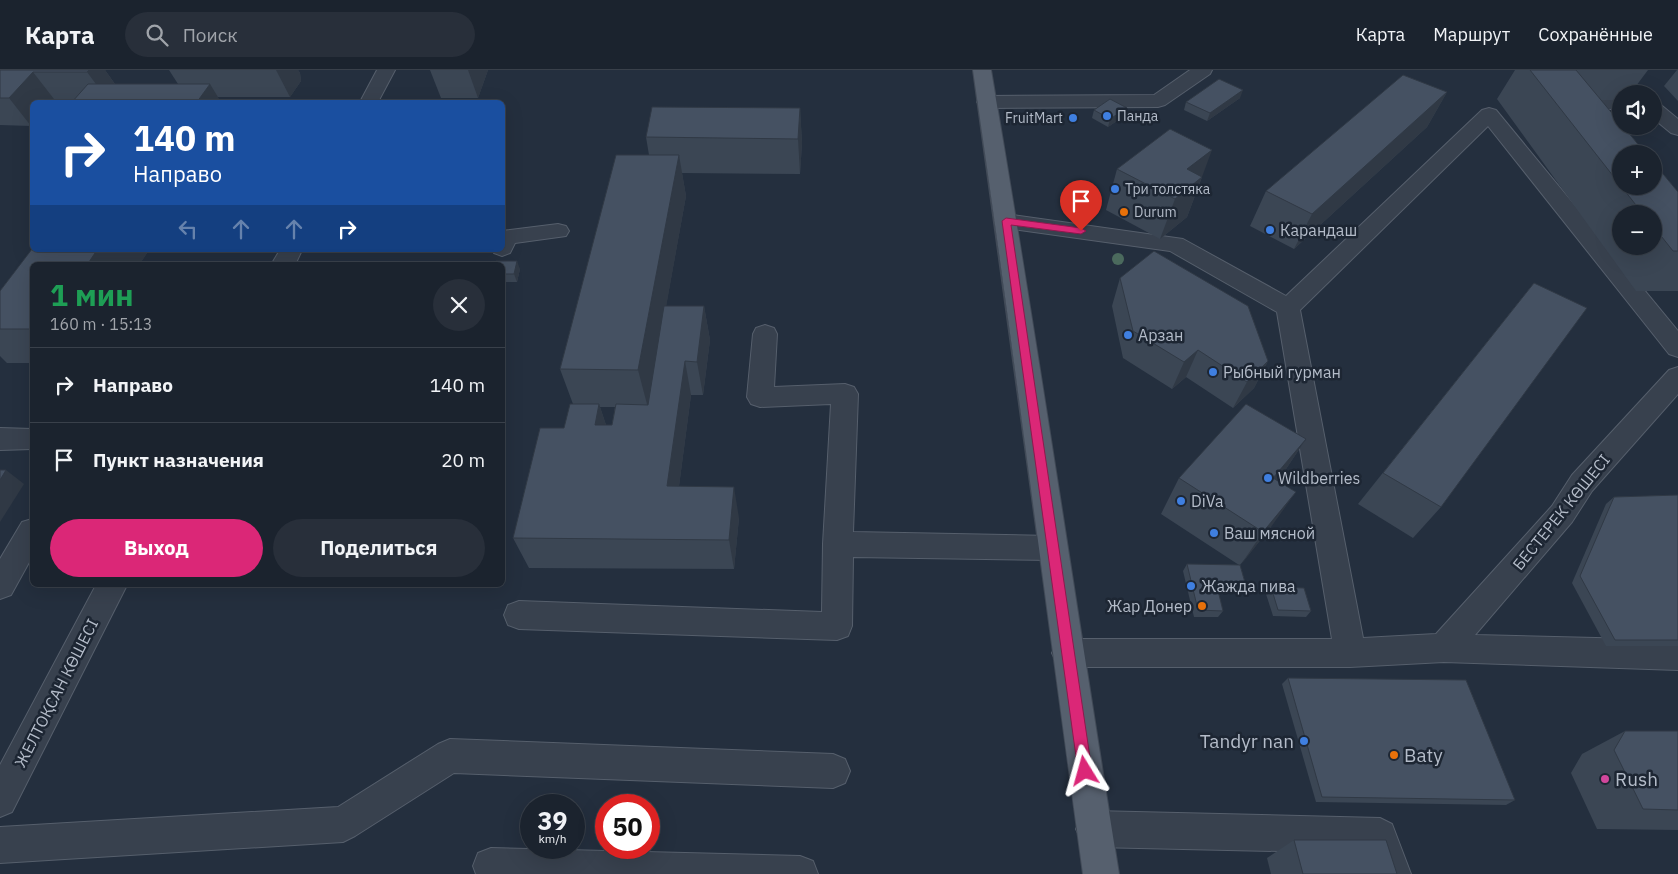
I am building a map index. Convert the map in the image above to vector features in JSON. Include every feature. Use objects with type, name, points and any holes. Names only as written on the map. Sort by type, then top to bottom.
[{"type":"main road","points":[[982,70],[1006,221],[1052,548],[1101,874]]},
{"type":"street","points":[[370,100],[386,70]]},
{"type":"street","points":[[988,102],[1158,100],[1203,70]]},
{"type":"street","points":[[1612,102],[1596,103],[1590,110],[1619,145]]},
{"type":"street","points":[[1288,308],[1489,114],[1678,348]]},
{"type":"street","points":[[1662,116],[1678,129]]},
{"type":"street","points":[[1006,221],[1175,244],[1288,308]]},
{"type":"street","points":[[505,240],[506,237],[558,230]]},
{"type":"street","points":[[1288,308],[1350,653]]},
{"type":"street","points":[[519,615],[837,626],[838,544],[845,394],[760,397],[765,334]]},
{"type":"street","name":"БЕСТЕРЕК КӨШЕСІ","points":[[1444,648],[1562,514],[1582,483],[1678,377]]},
{"type":"street","points":[[0,439],[30,439]]},
{"type":"street","points":[[0,586],[30,534]]},
{"type":"street","points":[[838,544],[1052,548]]},
{"type":"street","name":"ЖЕЛТОҚСАН КӨШЕСІ","points":[[0,800],[111,587]]},
{"type":"street","points":[[1068,653],[1350,653],[1444,648],[1678,655]]},
{"type":"street","points":[[0,845],[343,824],[450,756],[833,771]]},
{"type":"street","points":[[1094,830],[1380,836],[1393,874]]},
{"type":"street","points":[[491,866],[800,874]]},
{"type":"building","points":[[0,70],[89,70],[87,72],[33,72],[9,98],[0,98]]},
{"type":"building","points":[[1530,70],[1576,70],[1612,113],[1612,135],[1630,135],[1639,145],[1612,145],[1612,175]]},
{"type":"building","points":[[1403,75],[1447,92],[1312,214],[1266,191]]},
{"type":"building","points":[[1219,79],[1243,90],[1210,113],[1186,102]]},
{"type":"building","points":[[88,84],[210,84],[198,100],[74,100]]},
{"type":"building","points":[[1110,99],[1127,108],[1110,119],[1094,110]]},
{"type":"building","points":[[652,107],[800,108],[798,139],[646,137]]},
{"type":"building","points":[[1170,129],[1212,150],[1187,169],[1202,177],[1175,199],[1117,169]]},
{"type":"building","points":[[616,155],[679,155],[638,370],[560,369]]},
{"type":"building","points":[[1662,173],[1678,192],[1678,251],[1673,251],[1662,237],[1662,205],[1636,205],[1628,195],[1662,195]]},
{"type":"building","points":[[1154,251],[1248,306],[1268,361],[1247,382],[1198,350],[1184,362],[1133,331],[1120,278]]},
{"type":"building","points":[[30,252],[96,252],[89,262],[30,262],[30,329],[0,329],[0,291]]},
{"type":"building","points":[[517,261],[514,274],[505,274],[505,262],[496,262]]},
{"type":"building","points":[[1534,283],[1587,308],[1441,507],[1383,473]]},
{"type":"building","points":[[664,306],[704,306],[697,362],[685,361],[667,486],[734,487],[729,540],[513,538],[540,428],[564,428],[570,404],[599,404],[595,425],[612,425],[616,404],[648,405]]},
{"type":"building","points":[[1246,404],[1306,439],[1273,478],[1296,492],[1263,532],[1179,478]]},
{"type":"building","points":[[0,470],[6,470],[0,480]]},
{"type":"building","points":[[1678,495],[1678,640],[1615,640],[1580,576],[1614,497]]},
{"type":"building","points":[[1187,564],[1240,565],[1246,586],[1217,586],[1223,611],[1198,610]]},
{"type":"building","points":[[1271,587],[1304,588],[1311,611],[1278,610]]},
{"type":"building","name":"Baty","points":[[1288,678],[1466,680],[1515,800],[1322,797]]},
{"type":"building","points":[[1625,731],[1678,731],[1678,810],[1643,809],[1614,750]]},
{"type":"building","points":[[1294,840],[1386,840],[1397,874],[1303,874]]},
{"type":"place","name":"Панда","points":[[1107,116]]},
{"type":"place","name":"FruitMart","points":[[1073,118]]},
{"type":"place","name":"Три толстяка","points":[[1115,189]]},
{"type":"place","name":"Durum","points":[[1124,212]]},
{"type":"place","name":"Карандаш","points":[[1270,230]]},
{"type":"place","name":"Арзан","points":[[1128,335]]},
{"type":"place","name":"Рыбный гурман","points":[[1213,372]]},
{"type":"place","name":"Wildberries","points":[[1268,478]]},
{"type":"place","name":"DiVa","points":[[1181,501]]},
{"type":"place","name":"Ваш мясной","points":[[1214,533]]},
{"type":"place","name":"Жажда пива","points":[[1191,586]]},
{"type":"place","name":"Жар Донер","points":[[1202,606]]},
{"type":"place","name":"Tandyr nan","points":[[1304,741]]},
{"type":"place","name":"Baty","points":[[1394,755]]},
{"type":"place","name":"Rush","points":[[1605,779]]},
{"type":"route","points":[[1081,231],[1006,221],[1085,771]]}]
